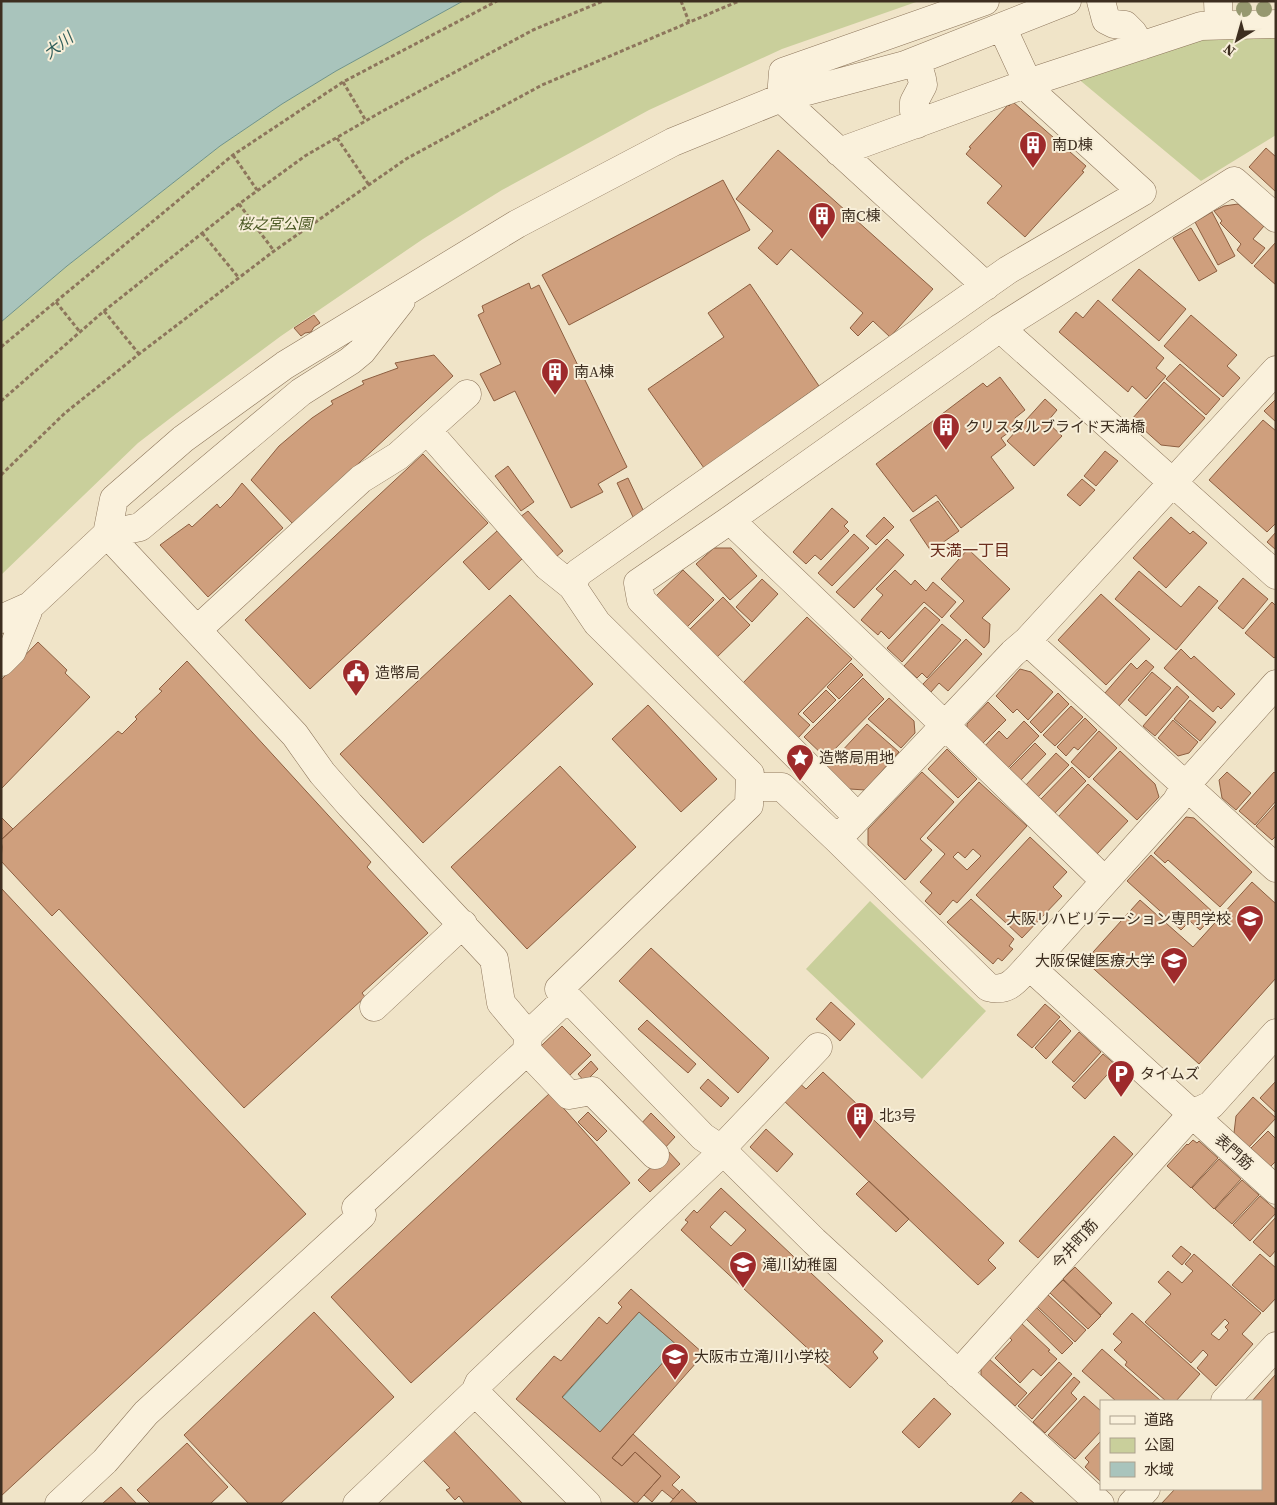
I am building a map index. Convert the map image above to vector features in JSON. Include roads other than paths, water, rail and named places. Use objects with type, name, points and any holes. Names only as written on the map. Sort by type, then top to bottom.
[{"type":"street","points":[[781,98],[783,72],[985,1]]},
{"type":"street","points":[[1101,1],[1106,20],[1114,24],[1125,25],[1133,33],[1141,46]]},
{"type":"street","points":[[106,534],[114,499],[184,439],[284,365],[517,224],[673,142],[781,98],[917,61],[1002,27],[1050,4]]},
{"type":"street","points":[[839,152],[1028,83],[1201,26],[1218,13],[1276,24]]},
{"type":"street","points":[[572,586],[578,573],[1008,270],[1142,192],[1032,92],[1002,27]]},
{"type":"street","points":[[917,61],[923,85],[914,102],[917,124]]},
{"type":"street","points":[[781,98],[986,286]]},
{"type":"street","points":[[858,817],[641,600],[638,583],[1000,328],[1234,181],[1276,218]]},
{"type":"street","points":[[1,620],[30,606],[106,534],[140,528],[301,392],[350,361],[362,351],[412,287]]},
{"type":"street","points":[[1000,328],[1276,575]]},
{"type":"street","points":[[837,839],[1012,653],[1027,641],[1276,370]]},
{"type":"street","points":[[197,630],[360,479],[398,456],[467,394]]},
{"type":"street","points":[[427,430],[547,566],[572,586],[597,623],[750,774],[749,805],[558,989],[703,1137],[721,1149],[814,1241],[1100,1504]]},
{"type":"street","points":[[184,439],[209,468]]},
{"type":"street","points":[[730,520],[1106,880]]},
{"type":"street","points":[[106,534],[295,735],[322,773],[350,805],[494,959],[501,1003],[528,1043],[569,1095],[592,1091],[655,1155]]},
{"type":"street","points":[[1,662],[12,651],[30,606]]},
{"type":"street","points":[[1027,641],[1276,868]]},
{"type":"street","points":[[750,787],[782,787],[988,986],[996,989],[1004,988],[1011,984],[1029,966],[1176,802],[1185,786],[1276,684]]},
{"type":"street","points":[[374,1007],[463,924]]},
{"type":"street","name":"表門筋","points":[[1029,966],[1276,1190]]},
{"type":"street","points":[[59,1504],[105,1461],[146,1413],[362,1215],[356,1208],[528,1043],[567,998]]},
{"type":"street","points":[[1192,1114],[1212,1106],[1276,1033]]},
{"type":"street","points":[[357,1504],[475,1392],[479,1383],[715,1159],[721,1149],[818,1047]]},
{"type":"street","name":"今井町筋","points":[[958,1374],[1192,1114]]},
{"type":"street","points":[[1226,1400],[1276,1346]]},
{"type":"street","points":[[475,1392],[587,1504]]},
{"type":"street","points":[[1132,1504],[1145,1490]]},
{"type":"water","name":"大川","points":[[1,1],[463,1],[336,71],[282,104],[220,146],[67,266],[1,322]]},
{"type":"water","points":[[639,1312],[678,1346],[600,1432],[562,1398]]},
{"type":"place","name":"南D棟","points":[[1033,169]]},
{"type":"place","name":"南C棟","points":[[822,240]]},
{"type":"place","name":"南A棟","points":[[555,396]]},
{"type":"place","name":"クリスタルブライド天満橋","points":[[946,451]]},
{"type":"place","name":"造幣局","points":[[356,697]]},
{"type":"place","name":"造幣局用地","points":[[800,782]]},
{"type":"place","name":"大阪リハビリテーション専門学校","points":[[1250,943]]},
{"type":"place","name":"大阪保健医療大学","points":[[1174,985]]},
{"type":"place","name":"タイムズ","points":[[1121,1098]]},
{"type":"place","name":"北3号","points":[[860,1140]]},
{"type":"place","name":"滝川幼稚園","points":[[743,1289]]},
{"type":"place","name":"大阪市立滝川小学校","points":[[675,1381]]},
{"type":"district","name":"天満一丁目","points":[[970,550]]},
{"type":"park label","name":"桜之宮公園","points":[[275,224]]}]
